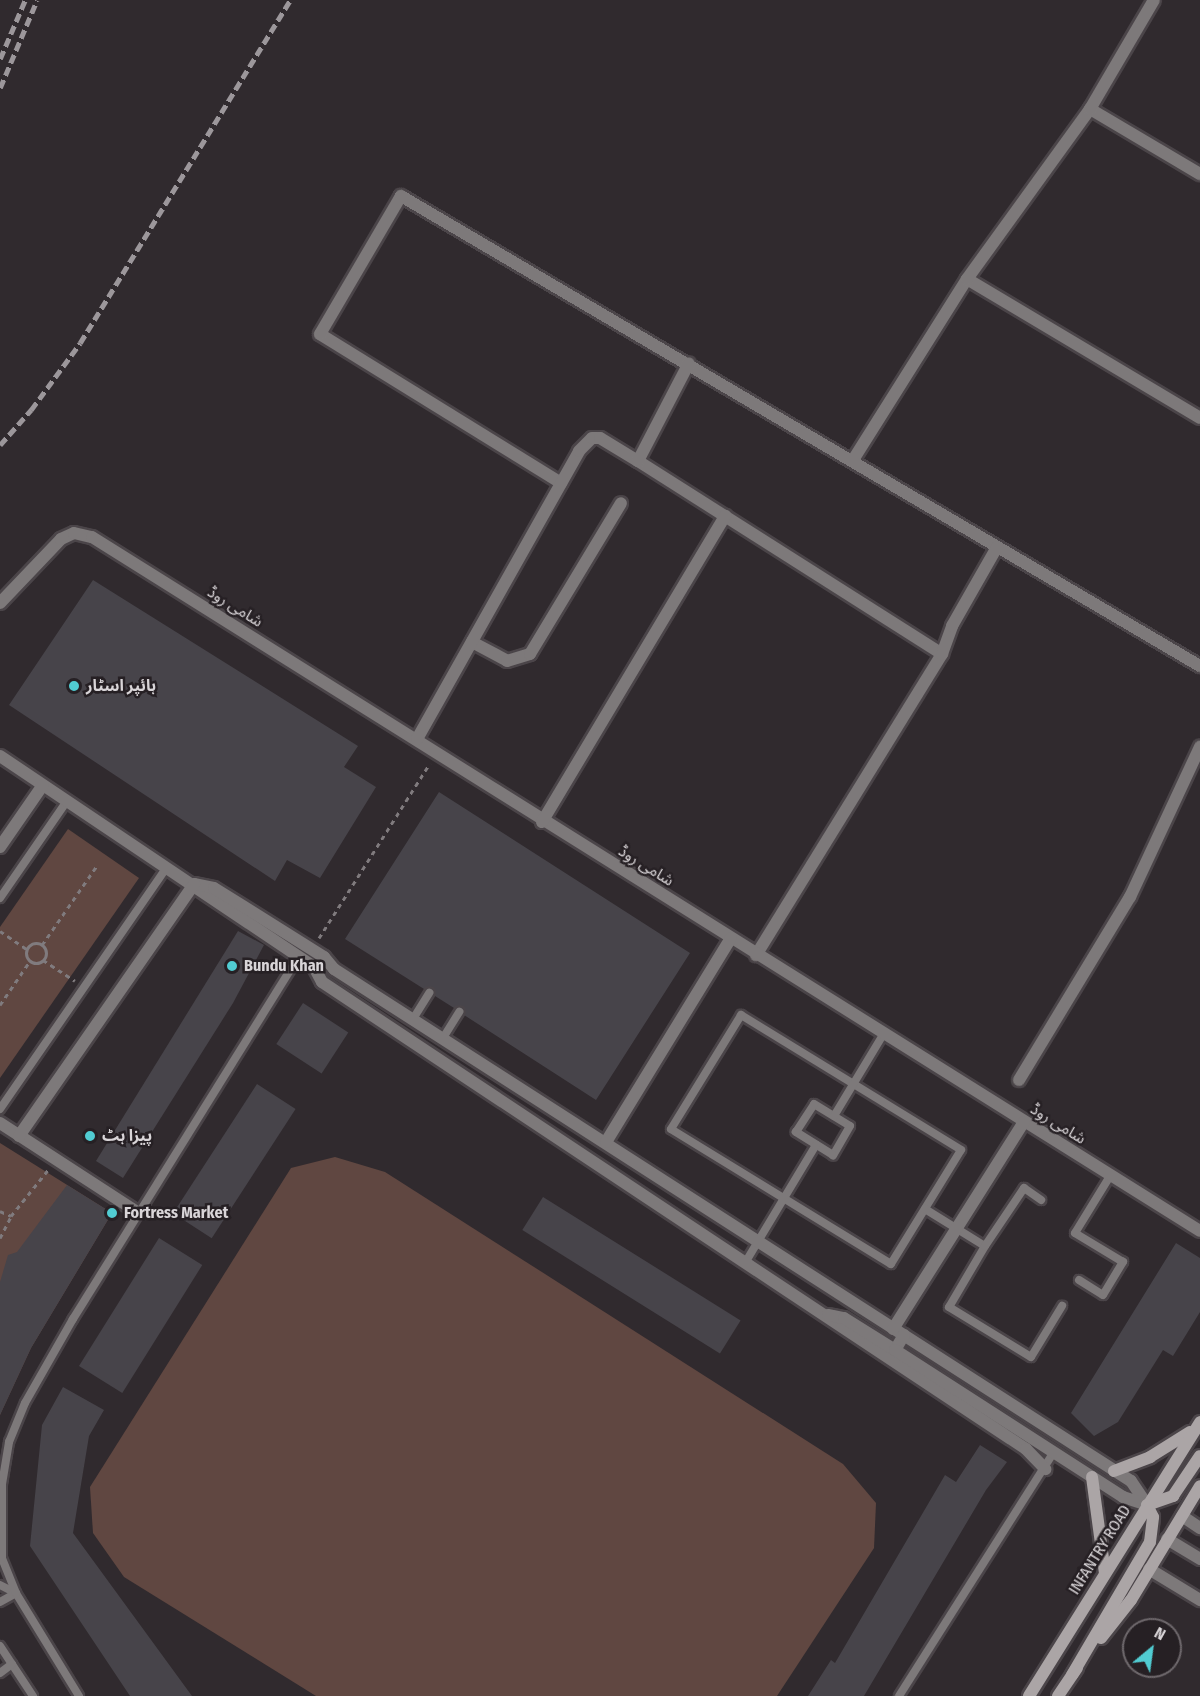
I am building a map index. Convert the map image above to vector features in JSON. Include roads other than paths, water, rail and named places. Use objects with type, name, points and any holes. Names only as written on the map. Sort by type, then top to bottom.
[{"type":"main road","points":[[1114,1471],[1166,1448],[1199,1424]]},
{"type":"main road","name":"INFANTRY ROAD","points":[[1029,1696],[1199,1424]]},
{"type":"main road","points":[[1058,1696],[1150,1542],[1153,1517],[1147,1504],[1173,1496],[1200,1456]]},
{"type":"main road","points":[[1092,1477],[1105,1574]]},
{"type":"main road","points":[[1072,1675],[1131,1600],[1200,1486]]},
{"type":"street","points":[[853,460],[967,279],[1090,109],[1154,0]]},
{"type":"street","points":[[1090,109],[1200,174]]},
{"type":"street","points":[[561,483],[321,334],[401,196],[689,363],[1200,666]]},
{"type":"street","points":[[967,279],[1200,418]]},
{"type":"street","points":[[638,461],[689,363]]},
{"type":"street","points":[[417,739],[579,451],[592,438],[638,461],[942,654]]},
{"type":"street","points":[[472,642],[507,661],[530,654],[621,502]]},
{"type":"street","points":[[542,822],[725,516]]},
{"type":"street","name":"شامی روڈ","points":[[0,603],[61,539],[75,533],[92,537],[417,739],[542,822],[1200,1231]]},
{"type":"street","points":[[756,955],[942,654],[952,626],[997,547]]},
{"type":"street","points":[[1019,1080],[1130,897],[1200,747]]},
{"type":"street","points":[[0,756],[194,884],[209,900],[314,968],[322,981],[1026,1449],[1045,1470]]},
{"type":"street","points":[[0,847],[43,785]]},
{"type":"street","points":[[194,884],[214,888],[312,949],[334,969],[554,1108],[1114,1471],[1136,1486],[1147,1504]]},
{"type":"street","points":[[19,1136],[194,884]]},
{"type":"street","points":[[606,1142],[731,938]]},
{"type":"street","points":[[543,1126],[554,1108]]},
{"type":"street","points":[[896,1350],[899,1332],[957,1229],[1024,1122]]},
{"type":"street","points":[[0,1123],[137,1212]]},
{"type":"street","points":[[822,1314],[844,1318],[1129,1500],[1147,1504]]},
{"type":"street","points":[[1182,1516],[1200,1528]]},
{"type":"street","points":[[1167,1539],[1200,1559]]},
{"type":"street","points":[[1149,1569],[1200,1600]]},
{"type":"lane","points":[[0,898],[67,801]]},
{"type":"lane","points":[[0,1109],[167,867]]},
{"type":"lane","points":[[79,1696],[16,1593],[1,1557],[2,1484],[9,1442],[25,1403],[137,1212],[298,957]]},
{"type":"lane","points":[[413,1019],[429,993]]},
{"type":"lane","points":[[443,1038],[459,1012]]},
{"type":"lane","points":[[741,1015],[853,1084],[961,1150],[891,1264],[671,1129],[741,1015]]},
{"type":"lane","points":[[834,1116],[884,1033]]},
{"type":"lane","points":[[814,1104],[850,1126],[833,1155],[816,1145],[796,1132],[814,1104]]},
{"type":"lane","points":[[746,1263],[816,1145]]},
{"type":"lane","points":[[1079,1280],[1103,1295],[1123,1262],[1074,1233],[1110,1176]]},
{"type":"lane","points":[[1041,1200],[1024,1188],[985,1246],[949,1307],[1031,1357],[1062,1306]]},
{"type":"lane","points":[[925,1209],[985,1246]]},
{"type":"lane","points":[[899,1696],[1045,1470],[1054,1452]]},
{"type":"lane","points":[[0,1585],[16,1593]]},
{"type":"lane","points":[[0,1602],[16,1593]]},
{"type":"lane","points":[[0,1646],[33,1696]]},
{"type":"lane","points":[[0,1673],[12,1664]]},
{"type":"railway","points":[[0,59],[25,0]]},
{"type":"railway","points":[[0,88],[37,0]]},
{"type":"railway","points":[[0,445],[31,410],[80,343],[290,0]]},
{"type":"place","name":"ہائپر اسٹار","points":[[74,686]]},
{"type":"place","name":"Bundu Khan","points":[[232,966]]},
{"type":"place","name":"پیزا ہٹ","points":[[90,1136]]},
{"type":"place","name":"Fortress Market","points":[[112,1213]]}]
